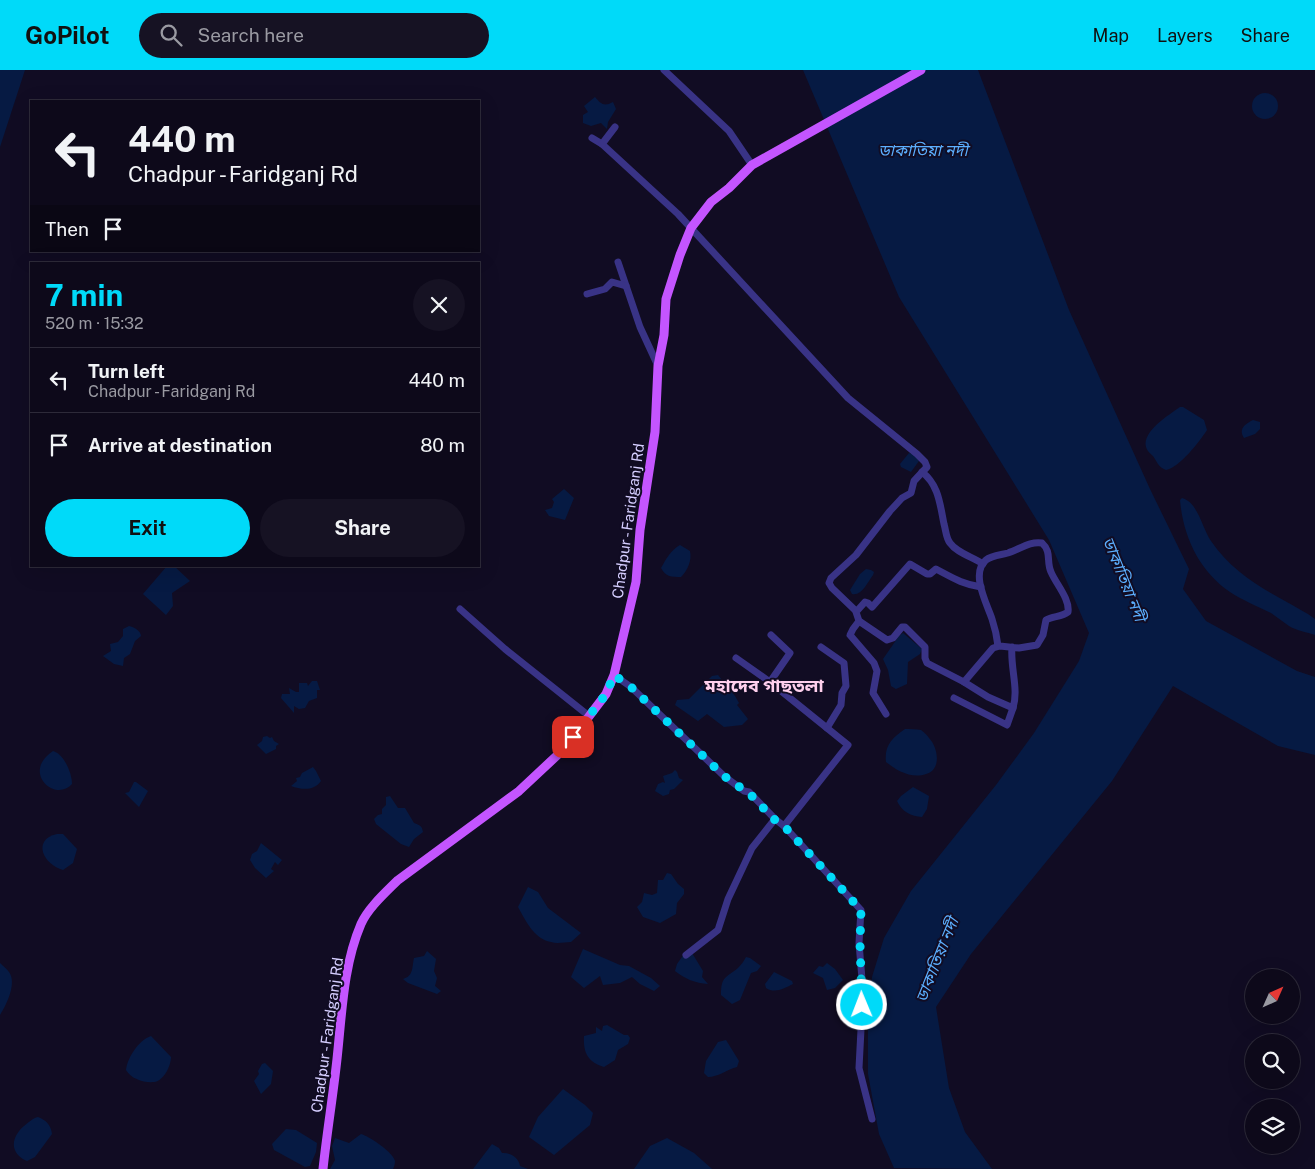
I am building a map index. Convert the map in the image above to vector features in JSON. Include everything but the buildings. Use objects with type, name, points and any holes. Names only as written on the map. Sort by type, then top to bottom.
[{"type":"main road","name":"Chadpur - Faridganj Rd","points":[[323,1169],[332,1109],[346,978],[354,944],[362,922],[381,897],[398,880],[519,791],[565,748],[606,694],[614,675],[636,582],[640,530],[655,432],[658,366],[664,336],[666,299],[691,228],[711,202],[729,188],[752,165],[921,70]]},
{"type":"street","points":[[664,70],[729,131],[752,165]]},
{"type":"street","points":[[602,144],[615,127]]},
{"type":"street","points":[[592,138],[602,144],[678,214],[848,398],[925,462],[927,467],[914,481],[912,493],[902,498],[890,511],[856,555],[831,578],[829,583],[856,611],[859,620],[887,640],[893,638],[902,627],[905,627],[925,647],[925,658],[928,663],[988,697],[1013,708]]},
{"type":"street","points":[[618,262],[640,326],[658,366]]},
{"type":"street","points":[[587,294],[605,289],[612,282],[626,286]]},
{"type":"street","points":[[922,472],[930,480],[938,493],[939,508],[949,542],[957,549],[983,564]]},
{"type":"street","points":[[964,682],[993,648],[998,646],[1036,645],[1043,635],[1046,620],[1055,616],[1065,615],[1068,612],[1069,608],[1050,571],[1048,551],[1042,543],[1032,543],[992,557],[983,564],[980,577],[981,587],[998,646]]},
{"type":"street","points":[[856,611],[866,602],[872,607],[874,606],[910,564],[927,574],[936,569],[950,579],[957,579],[969,585],[981,587]]},
{"type":"street","points":[[460,609],[505,649],[589,716]]},
{"type":"street","points":[[859,620],[850,635],[874,664],[877,671],[874,693],[886,714]]},
{"type":"street","points":[[770,682],[790,653],[771,635]]},
{"type":"street","points":[[821,647],[844,663],[846,683],[842,693],[841,705],[826,728]]},
{"type":"street","points":[[954,698],[1007,725],[1013,708],[1015,688],[1011,660],[1012,647]]},
{"type":"street","points":[[736,658],[770,682],[848,745],[784,826]]},
{"type":"street","points":[[614,675],[631,687],[724,776],[748,792],[775,820],[784,826],[861,910],[860,943],[863,991],[859,1068],[872,1119]]},
{"type":"street","points":[[686,955],[718,930],[728,899],[752,848],[775,820]]},
{"type":"water","points":[[0,70],[25,70],[0,147]]},
{"type":"water","name":"ডাকাতিয়া নদী","points":[[803,70],[978,70],[1069,310],[1150,489],[1189,569],[1183,589],[1206,621],[1297,671],[1315,677],[1315,755],[1278,746],[1173,686],[1112,781],[971,954],[936,1007],[949,1088],[965,1132],[992,1169],[894,1168],[879,1134],[868,1074],[868,1011],[872,977],[884,938],[911,891],[996,785],[1034,733],[1079,661],[1089,633],[1049,540],[899,297]]},
{"type":"water","points":[[1265,93],[1274,97],[1278,106],[1274,115],[1265,119],[1256,115],[1252,106],[1256,97]]},
{"type":"water","points":[[595,97],[603,104],[613,102],[616,109],[608,122],[607,129],[601,123],[591,126],[583,123],[583,115],[588,112],[584,106]]},
{"type":"water","points":[[1180,407],[1204,420],[1207,430],[1183,459],[1166,470],[1160,466],[1148,451],[1146,441],[1148,435],[1157,424]]},
{"type":"water","points":[[1253,420],[1260,422],[1260,429],[1255,434],[1244,438],[1242,429]]},
{"type":"water","points":[[909,453],[915,455],[919,461],[911,472],[901,467],[900,464]]},
{"type":"water","points":[[564,489],[574,498],[565,520],[549,516],[545,510],[552,508],[554,502],[552,499]]},
{"type":"water","points":[[1182,498],[1187,500],[1196,510],[1211,541],[1226,560],[1254,582],[1315,619],[1315,635],[1292,628],[1271,613],[1235,595],[1210,574],[1194,552],[1189,539],[1182,513],[1180,500]]},
{"type":"water","points":[[680,545],[690,551],[689,565],[681,577],[669,576],[661,568],[671,552]]},
{"type":"water","points":[[166,567],[175,567],[190,581],[172,593],[173,606],[166,615],[143,594]]},
{"type":"water","points":[[866,569],[874,572],[873,575],[859,593],[852,594],[850,590],[860,574]]},
{"type":"water","points":[[129,626],[140,632],[141,636],[135,641],[130,654],[124,658],[123,666],[114,664],[103,656],[111,651],[110,644],[118,642],[123,636],[123,629]]},
{"type":"water","points":[[903,633],[922,649],[920,654],[908,662],[907,684],[896,689],[891,686],[888,670],[883,659]]},
{"type":"water","points":[[718,675],[735,696],[739,703],[737,705],[748,719],[742,725],[724,727],[707,714],[698,721],[675,705],[677,700],[689,699],[712,676]]},
{"type":"water","points":[[312,681],[317,681],[320,690],[317,690],[317,698],[309,701],[305,708],[299,709],[294,706],[294,713],[281,698],[282,694],[290,694],[289,688],[299,692],[299,683],[307,683],[308,686]]},
{"type":"water","points":[[905,729],[921,730],[932,742],[937,758],[931,772],[915,776],[910,775],[886,762],[886,751],[890,743]]},
{"type":"water","points":[[263,737],[272,737],[279,744],[276,746],[276,749],[266,754],[257,745],[262,741]]},
{"type":"water","points":[[53,751],[61,756],[67,764],[71,775],[72,784],[65,789],[57,790],[50,787],[40,776],[40,768],[44,759]]},
{"type":"water","points":[[313,767],[321,781],[315,787],[307,789],[291,786],[297,781],[296,778]]},
{"type":"water","points":[[675,770],[679,778],[683,780],[674,789],[670,790],[669,794],[663,796],[655,791],[658,784],[665,783],[663,776]]},
{"type":"water","points":[[134,782],[148,791],[139,807],[125,793],[129,792]]},
{"type":"water","points":[[913,787],[929,796],[927,809],[922,817],[907,813],[897,801]]},
{"type":"water","points":[[390,796],[398,808],[405,808],[414,823],[422,828],[423,832],[414,839],[409,847],[401,844],[376,824],[374,819],[382,814],[382,809],[386,805],[386,797]]},
{"type":"water","points":[[57,834],[63,834],[77,849],[73,863],[63,870],[50,863],[42,847],[44,841]]},
{"type":"water","points":[[261,843],[282,860],[278,865],[275,862],[271,869],[274,871],[266,878],[255,868],[250,860],[252,854],[257,851]]},
{"type":"water","points":[[667,873],[671,874],[684,889],[684,894],[677,903],[676,914],[660,923],[643,917],[637,907],[642,902],[644,893],[652,895],[657,893],[658,880],[663,880]]},
{"type":"water","points":[[528,887],[538,892],[548,908],[581,933],[571,942],[553,943],[535,933],[518,907]]},
{"type":"water","points":[[583,949],[620,965],[629,966],[651,978],[660,986],[654,991],[640,984],[632,977],[620,983],[603,985],[600,976],[584,988],[571,977]]},
{"type":"water","points":[[427,951],[436,959],[434,971],[437,978],[435,986],[441,991],[437,994],[408,983],[403,979],[407,978],[411,973],[414,958],[424,956]]},
{"type":"water","points":[[692,953],[703,971],[702,977],[708,984],[690,980],[675,971],[677,964],[684,954]]},
{"type":"water","points":[[746,957],[761,966],[757,971],[751,973],[740,1000],[732,1004],[721,995],[722,984],[725,978],[738,968]]},
{"type":"water","points":[[0,963],[9,972],[12,988],[0,1015]]},
{"type":"water","points":[[827,963],[835,969],[843,980],[835,988],[827,990],[823,978],[813,973],[819,966],[823,967]]},
{"type":"water","points":[[774,972],[792,981],[793,984],[783,989],[769,990],[765,984]]},
{"type":"water","points":[[607,1025],[624,1035],[628,1035],[630,1038],[628,1044],[618,1050],[615,1060],[604,1067],[594,1062],[588,1056],[584,1047],[584,1036],[596,1033],[596,1027],[602,1031],[603,1026]]},
{"type":"water","points":[[151,1036],[171,1057],[164,1076],[154,1082],[134,1078],[126,1070],[134,1050],[142,1041]]},
{"type":"water","points":[[726,1040],[739,1061],[737,1067],[708,1077],[704,1073],[706,1061],[718,1042]]},
{"type":"water","points":[[265,1063],[273,1071],[271,1084],[261,1094],[254,1081],[259,1074],[258,1071],[262,1064]]},
{"type":"water","points":[[563,1089],[593,1113],[590,1125],[554,1155],[529,1137],[538,1117]]},
{"type":"water","points":[[38,1117],[48,1123],[52,1134],[35,1157],[27,1161],[17,1154],[14,1140],[24,1126]]},
{"type":"water","points":[[286,1129],[296,1130],[317,1143],[316,1152],[310,1166],[305,1167],[274,1150],[272,1144]]},
{"type":"water","points":[[361,1134],[386,1149],[394,1158],[393,1169],[330,1169],[335,1160],[332,1146],[335,1138],[349,1143]]},
{"type":"water","points":[[667,1138],[694,1153],[712,1169],[634,1169],[650,1146]]},
{"type":"water","points":[[492,1144],[499,1148],[502,1153],[514,1156],[520,1166],[528,1169],[473,1169]]},
{"type":"district","name":"মহাদেব গাছতলা","points":[[764,685]]},
{"type":"route","points":[[573,737],[606,694],[614,675],[631,687],[724,776],[748,792],[775,820],[784,826],[861,910],[862,1005]]}]
